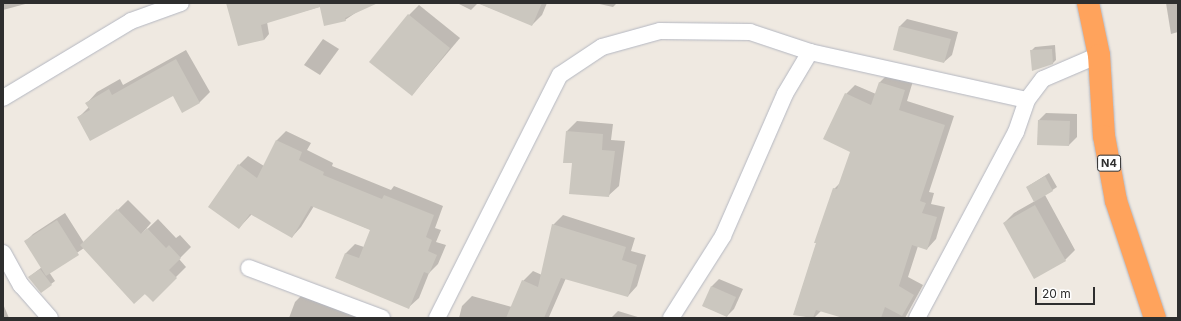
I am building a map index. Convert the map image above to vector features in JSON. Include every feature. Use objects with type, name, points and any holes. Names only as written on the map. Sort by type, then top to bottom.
[{"type":"highway","name":"N4","points":[[1088,3],[1099,54],[1104,136],[1116,201],[1155,318]]},
{"type":"street","points":[[3,98],[131,21],[181,3]]},
{"type":"street","points":[[437,318],[560,75],[602,47],[660,31],[750,32],[810,52],[1027,100]]},
{"type":"street","points":[[671,318],[723,236],[785,94],[810,52]]},
{"type":"street","points":[[917,318],[1016,132],[1027,100],[1043,79],[1099,54]]},
{"type":"street","points":[[3,253],[22,285],[50,318]]},
{"type":"street","points":[[249,268],[382,318]]},
{"type":"building","points":[[226,3],[319,3],[320,7],[261,25],[264,40],[238,46]]},
{"type":"building","points":[[319,3],[378,3],[345,18],[346,21],[324,26]]},
{"type":"building","points":[[477,3],[542,3],[532,26]]},
{"type":"building","points":[[408,14],[450,48],[412,96],[369,62]]},
{"type":"building","points":[[899,26],[951,39],[944,63],[893,50]]},
{"type":"building","points":[[1052,49],[1053,64],[1032,71],[1030,50]]},
{"type":"building","points":[[176,59],[200,103],[182,113],[173,96],[90,141],[77,117],[90,110],[85,103],[109,89],[112,95]]},
{"type":"building","points":[[879,82],[905,90],[899,110],[945,125],[920,201],[926,203],[922,213],[937,217],[927,250],[912,245],[899,286],[914,295],[902,316],[885,307],[881,318],[843,318],[816,310],[813,318],[793,315],[816,243],[814,243],[833,188],[837,189],[850,152],[823,139],[845,93],[871,105]]},
{"type":"building","points":[[1038,120],[1070,121],[1069,146],[1037,145]]},
{"type":"building","points":[[566,131],[603,134],[602,150],[615,151],[609,197],[569,194],[572,163],[563,163]]},
{"type":"building","points":[[276,140],[302,152],[299,160],[324,172],[323,175],[382,199],[384,195],[434,215],[426,237],[432,240],[428,251],[437,255],[429,274],[424,272],[409,309],[335,278],[345,253],[359,258],[370,230],[311,206],[292,238],[250,214],[239,229],[208,207],[238,164],[257,178]]},
{"type":"building","points":[[1045,176],[1053,191],[1034,202],[1026,187]]},
{"type":"building","points":[[1035,205],[1066,261],[1034,279],[1003,223]]},
{"type":"building","points":[[117,209],[141,234],[147,228],[166,248],[169,245],[181,258],[169,270],[177,278],[153,302],[145,294],[134,304],[80,245]]},
{"type":"building","points":[[57,220],[79,255],[46,276],[24,241]]},
{"type":"building","points":[[552,224],[626,247],[622,260],[637,265],[628,297],[561,278],[544,318],[506,318],[522,280],[538,287]]},
{"type":"building","points":[[40,269],[52,285],[41,293],[28,277]]},
{"type":"building","points":[[711,286],[736,297],[727,317],[702,306]]}]
